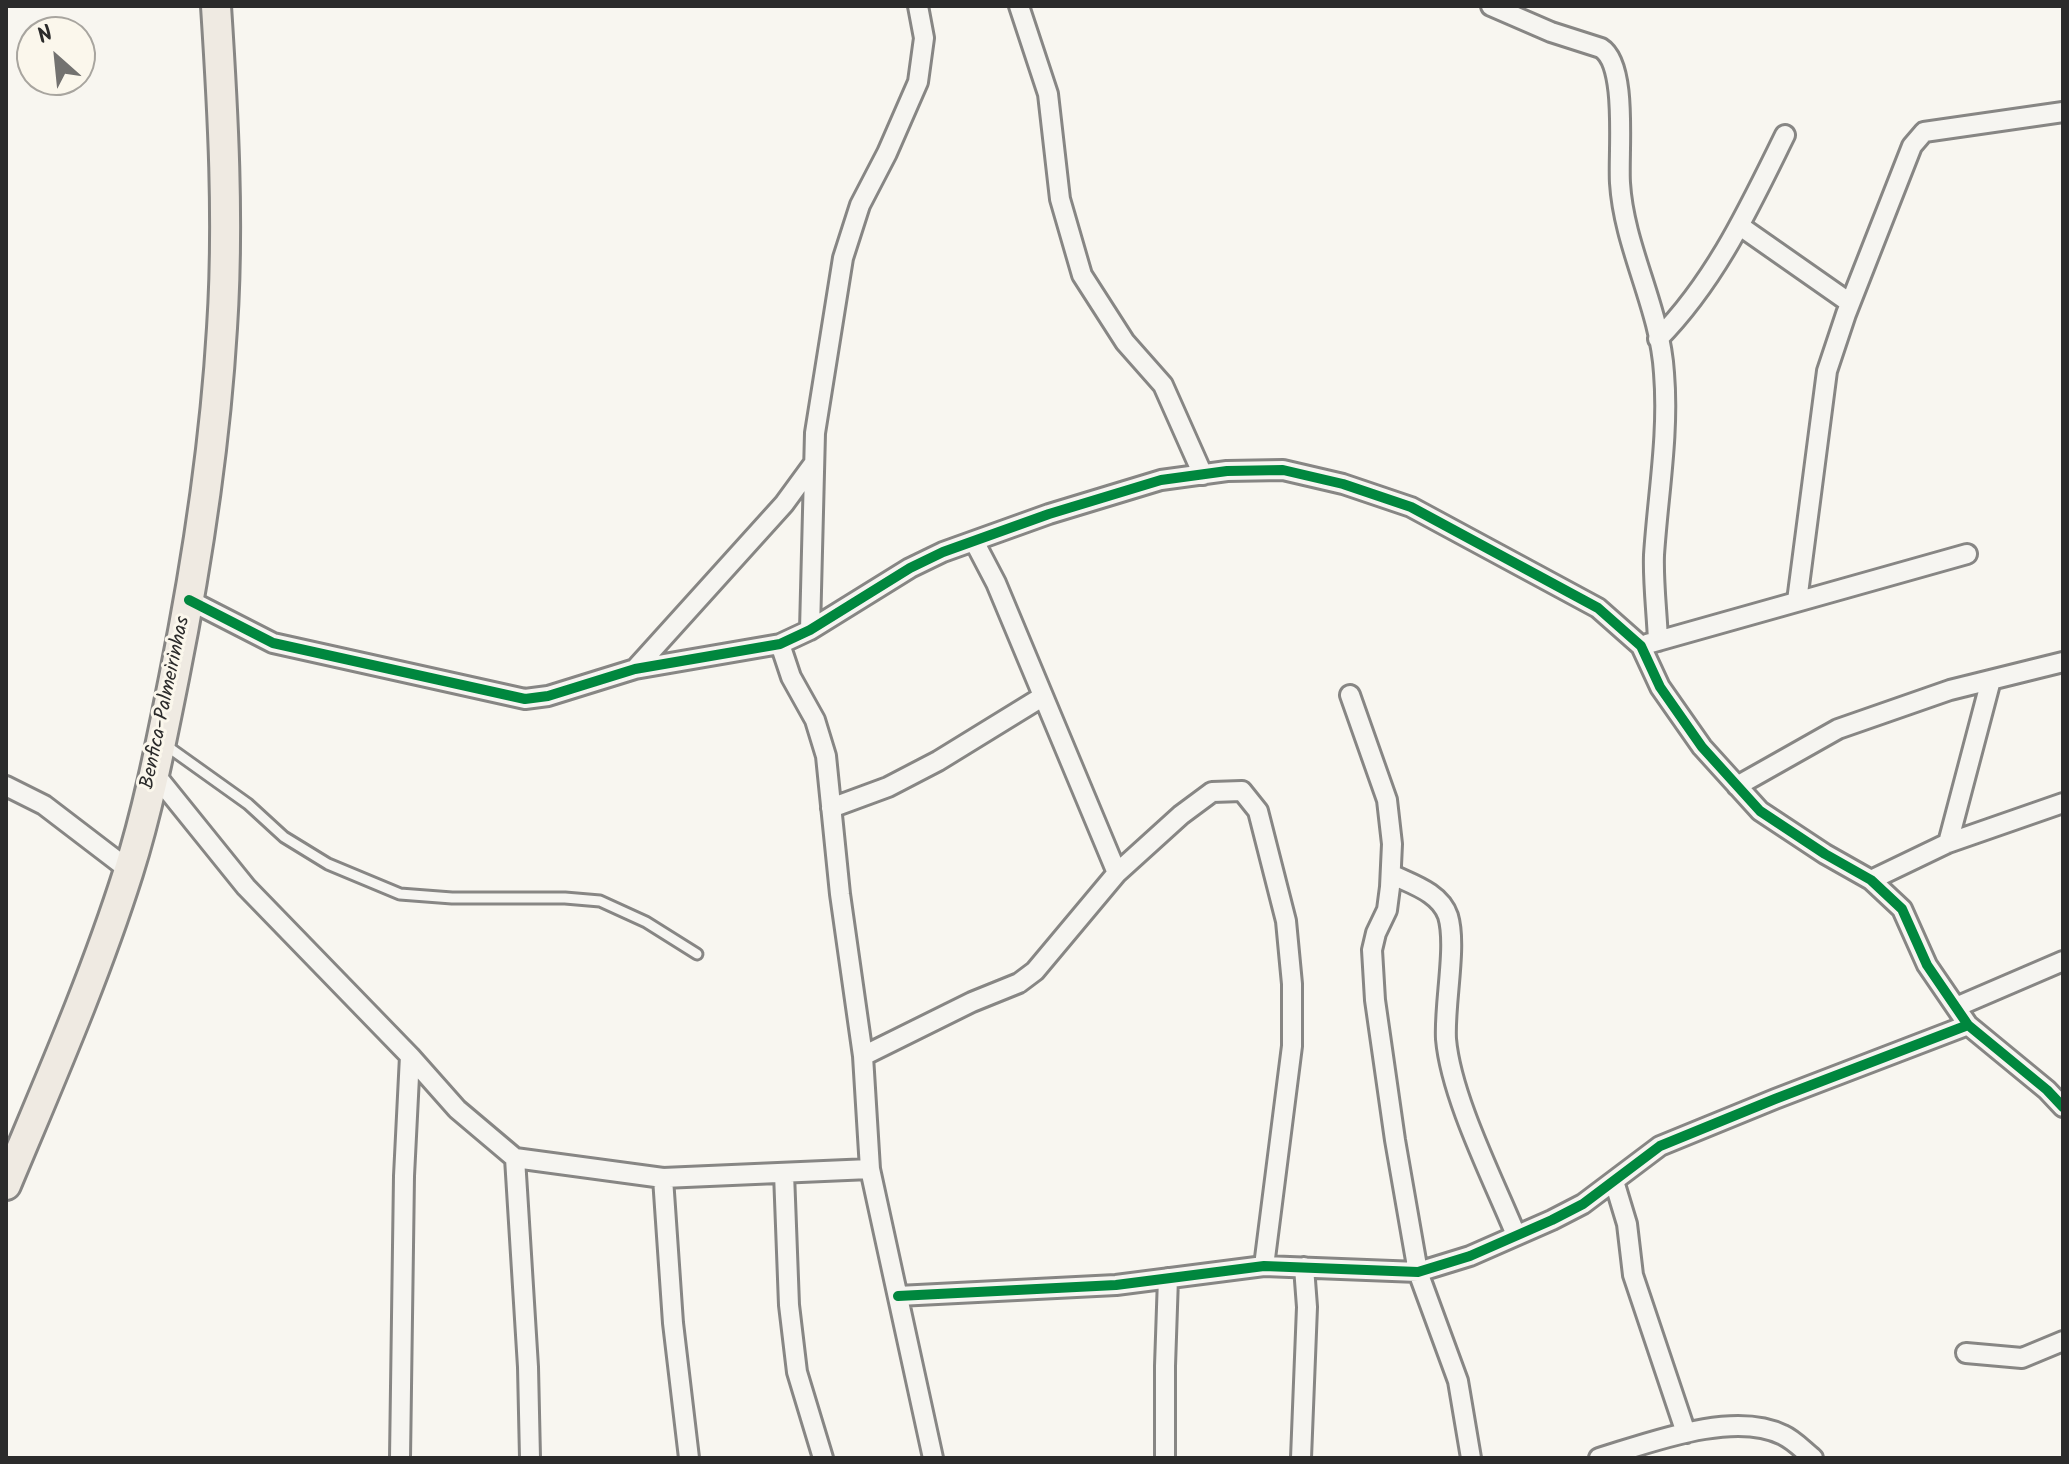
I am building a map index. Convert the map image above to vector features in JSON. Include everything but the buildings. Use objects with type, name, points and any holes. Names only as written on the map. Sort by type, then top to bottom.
[{"type":"main road","name":"Benfica-Palmeirinhas","points":[[6,1185],[85,995],[129,870],[161,742],[189,600],[209,469],[222,327],[223,120],[216,6]]},
{"type":"street","points":[[810,630],[815,433],[843,258],[860,205],[918,82],[924,38],[918,6]]},
{"type":"street","points":[[1019,6],[1048,94],[1060,199],[1082,275],[1125,342],[1163,385],[1203,475]]},
{"type":"street","points":[[1491,6],[1551,32],[1601,48],[1613,62],[1625,224],[1653,311],[1664,387],[1664,465],[1649,643],[1660,687],[1702,747],[1760,811],[1871,880],[1902,909],[1927,965],[1968,1025],[2055,1088],[2063,1107]]},
{"type":"street","points":[[1797,601],[1827,371],[1850,303],[1912,146],[1924,132],[2063,112]]},
{"type":"street","points":[[1658,339],[1701,291],[1740,226],[1785,135]]},
{"type":"street","points":[[1740,226],[1850,303]]},
{"type":"street","points":[[635,669],[784,504],[814,463]]},
{"type":"street","points":[[189,600],[273,643],[525,699],[548,696],[635,669],[780,644],[810,630],[910,568],[943,552],[1161,480],[1227,471],[1283,470],[1343,484],[1411,507],[1598,608],[1649,643]]},
{"type":"street","points":[[974,541],[996,583],[1117,873]]},
{"type":"street","points":[[1649,643],[1967,554]]},
{"type":"street","points":[[780,644],[791,677],[815,720],[826,756],[840,894],[863,1056],[870,1169],[933,1458]]},
{"type":"street","points":[[1737,786],[1838,729],[1950,690],[2063,662]]},
{"type":"street","points":[[1948,843],[1991,680]]},
{"type":"street","points":[[1350,695],[1387,800],[1392,844],[1387,910],[1376,933],[1372,962],[1395,1140],[1418,1272],[1458,1381],[1471,1458]]},
{"type":"street","points":[[831,808],[888,787],[938,761],[1042,697]]},
{"type":"street","points":[[154,773],[246,887],[410,1056],[457,1109],[515,1158],[663,1178],[870,1169]]},
{"type":"street","points":[[6,786],[44,805],[129,870]]},
{"type":"street","points":[[863,1056],[972,1002],[1019,983],[1052,952],[1117,873],[1181,815],[1212,792],[1242,791],[1258,811],[1286,921],[1292,984],[1292,1046],[1264,1266]]},
{"type":"street","points":[[1871,880],[1948,843],[2063,803]]},
{"type":"street","points":[[1391,874],[1435,896],[1448,917],[1450,941],[1446,1025],[1450,1056],[1465,1110],[1516,1235]]},
{"type":"street","points":[[1956,1007],[2063,961]]},
{"type":"street","points":[[898,1296],[1116,1285],[1264,1266],[1418,1272],[1470,1256],[1583,1204],[1660,1146],[1968,1025]]},
{"type":"street","points":[[400,1458],[404,1176],[410,1056]]},
{"type":"street","points":[[515,1158],[528,1367],[530,1458]]},
{"type":"street","points":[[784,1173],[789,1305],[797,1372],[823,1458]]},
{"type":"street","points":[[663,1178],[673,1323],[689,1458]]},
{"type":"street","points":[[1614,1181],[1627,1224],[1633,1275],[1686,1433]]},
{"type":"street","points":[[1301,1458],[1307,1331],[1304,1267]]},
{"type":"street","points":[[1165,1458],[1168,1278]]},
{"type":"street","points":[[1966,1353],[2022,1358],[2063,1341]]},
{"type":"street","points":[[1599,1458],[1625,1454],[1686,1433],[1738,1426],[1764,1428],[1785,1435],[1813,1458]]},
{"type":"lane","points":[[161,742],[248,804],[284,837],[328,864],[400,894],[600,901],[646,922],[697,954]]},
{"type":"cycle path","points":[[189,600],[273,643],[525,699],[548,696],[635,669],[780,644],[810,630],[910,568],[943,552],[1049,514],[1161,480],[1227,471],[1283,470],[1343,484],[1411,507],[1598,608],[1641,646],[1660,687],[1702,747],[1760,811],[1871,880],[1902,909],[1927,965],[1968,1025],[2047,1090],[2063,1107]]},
{"type":"cycle path","points":[[898,1296],[1116,1285],[1264,1266],[1418,1272],[1470,1256],[1583,1204],[1660,1146],[1968,1025]]}]
